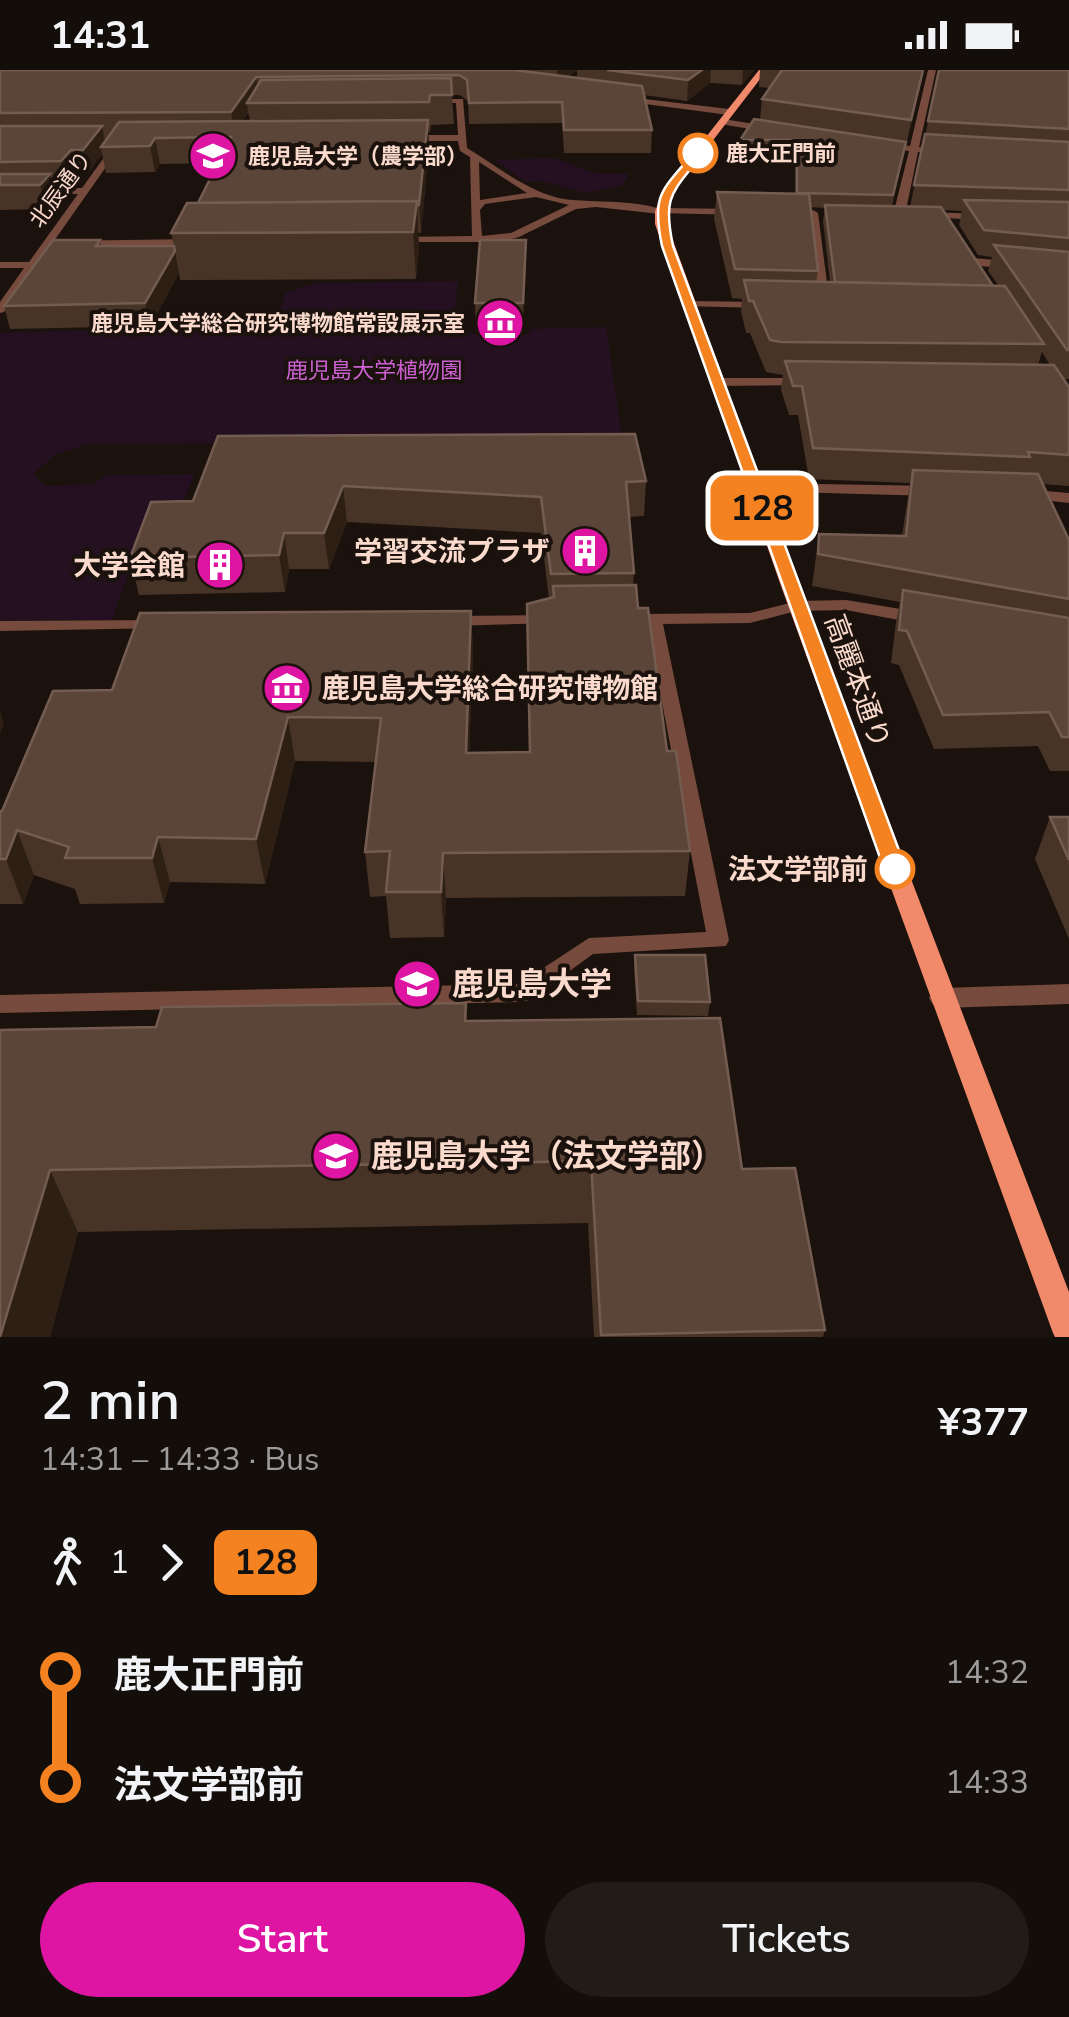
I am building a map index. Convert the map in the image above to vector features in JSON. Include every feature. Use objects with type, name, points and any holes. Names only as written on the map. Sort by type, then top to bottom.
[{"type":"street","points":[[755,212],[660,210],[669,190],[762,70]]},
{"type":"street","points":[[899,215],[932,70]]},
{"type":"street","points":[[617,98],[782,131]]},
{"type":"street","points":[[860,142],[952,152]]},
{"type":"street","name":"高麗本通り","points":[[660,210],[716,382],[1069,1333]]},
{"type":"street","points":[[794,213],[830,214]]},
{"type":"street","points":[[882,214],[997,218]]},
{"type":"street","points":[[943,216],[953,232]]},
{"type":"street","points":[[964,247],[983,278]]},
{"type":"street","points":[[974,262],[1069,271]]},
{"type":"street","points":[[716,382],[830,382]]},
{"type":"street","points":[[756,488],[954,492]]},
{"type":"street","points":[[994,493],[1069,498]]},
{"type":"street","points":[[798,606],[846,605],[939,621]]},
{"type":"street","points":[[942,998],[1069,994]]},
{"type":"lane","points":[[424,102],[460,101],[459,138],[463,150],[536,194],[561,201],[660,210]]},
{"type":"lane","points":[[399,138],[459,138]]},
{"type":"lane","name":"北辰通り","points":[[0,310],[119,142],[99,142]]},
{"type":"lane","points":[[474,156],[477,240]]},
{"type":"lane","points":[[0,192],[84,191]]},
{"type":"lane","points":[[476,210],[482,202],[536,194]]},
{"type":"lane","points":[[380,240],[477,240],[515,235],[574,206],[604,204]]},
{"type":"lane","points":[[814,213],[824,306]]},
{"type":"lane","points":[[46,244],[206,242]]},
{"type":"lane","points":[[0,266],[31,265]]},
{"type":"lane","points":[[688,304],[774,305]]},
{"type":"lane","points":[[808,306],[844,307]]},
{"type":"lane","points":[[0,1004],[523,993],[589,946],[718,940],[644,619],[750,618],[798,606]]},
{"type":"lane","points":[[436,622],[575,620]]},
{"type":"lane","points":[[0,626],[178,624]]},
{"type":"green space","points":[[554,158],[594,173],[629,174],[622,186],[586,193],[542,181],[526,182],[495,160]]},
{"type":"green space","name":"鹿児島大学植物園","points":[[458,281],[454,317],[470,334],[526,335],[532,329],[606,327],[625,459],[229,443],[87,444],[55,455],[33,474],[45,486],[93,484],[107,475],[195,474],[176,516],[143,532],[112,620],[0,620],[0,333],[275,324],[286,292],[316,283]]},
{"type":"building","points":[[0,70],[514,70],[642,86],[652,130],[564,130],[562,102],[469,103],[467,80],[459,75],[256,77],[231,112],[0,113]]},
{"type":"building","points":[[607,70],[702,70],[688,80]]},
{"type":"building","points":[[782,70],[923,70],[911,120],[762,99]]},
{"type":"building","points":[[939,70],[1069,70],[1069,129],[928,121]]},
{"type":"building","points":[[451,78],[452,95],[430,95],[429,102],[247,103],[261,80]]},
{"type":"building","points":[[754,119],[906,142],[893,195],[797,193],[797,140],[740,140]]},
{"type":"building","points":[[428,120],[419,205],[417,201],[198,203],[231,137],[155,138],[150,146],[101,147],[119,122]]},
{"type":"building","points":[[0,126],[102,126],[83,150],[71,150],[61,161],[0,162]]},
{"type":"building","points":[[925,134],[1069,142],[1069,190],[914,185]]},
{"type":"building","points":[[0,174],[50,174],[40,185],[0,185]]},
{"type":"building","points":[[717,192],[809,194],[818,271],[735,269]]},
{"type":"building","points":[[964,200],[1069,202],[1069,238],[984,230]]},
{"type":"building","points":[[417,201],[413,232],[171,233],[187,203]]},
{"type":"building","points":[[825,205],[941,207],[993,286],[835,282]]},
{"type":"building","points":[[53,240],[100,240],[96,246],[174,246],[175,251],[145,303],[4,306]]},
{"type":"building","points":[[480,240],[526,240],[523,303],[475,303]]},
{"type":"building","points":[[994,245],[1069,252],[1069,350],[1067,350]]},
{"type":"building","points":[[744,280],[1005,286],[1044,344],[770,340],[753,301],[749,301]]},
{"type":"building","points":[[785,361],[1054,365],[1069,387],[1069,455],[1028,452],[1030,457],[813,448],[802,386],[793,386]]},
{"type":"building","points":[[635,434],[646,481],[626,482],[634,573],[551,574],[541,497],[343,486],[324,533],[284,533],[279,555],[130,558],[151,502],[193,501],[218,436]]},
{"type":"building","points":[[913,470],[1038,474],[1069,540],[1069,599],[818,554],[819,534],[906,536]]},
{"type":"building","points":[[636,585],[638,608],[648,608],[667,751],[676,751],[690,851],[443,853],[441,892],[386,892],[390,851],[365,852],[381,718],[288,717],[256,839],[158,837],[152,858],[65,858],[69,847],[17,830],[6,859],[0,859],[0,811],[53,691],[112,690],[140,613],[471,611],[466,753],[530,752],[527,604],[554,597],[553,586]]},
{"type":"building","points":[[903,590],[1069,618],[1069,737],[1062,737],[1049,712],[943,715],[907,631],[899,630]]},
{"type":"building","points":[[1050,817],[1069,817],[1069,860]]},
{"type":"building","points":[[635,955],[705,955],[710,1002],[638,1001]]},
{"type":"building","points":[[466,1003],[465,1021],[720,1018],[742,1169],[795,1168],[825,1330],[601,1335],[591,1161],[50,1170],[0,1337],[0,1030],[156,1027],[162,1007]]},
{"type":"bus line","name":"128","points":[[698,153],[663,200],[661,224],[667,246],[895,869]]},
{"type":"place","name":"鹿大正門前","points":[[698,153]]},
{"type":"place","name":"鹿児島大学（農学部）","points":[[213,156]]},
{"type":"place","name":"鹿児島大学総合研究博物館常設展示室","points":[[500,323]]},
{"type":"place","name":"学習交流プラザ","points":[[585,551]]},
{"type":"place","name":"大学会館","points":[[220,565]]},
{"type":"place","name":"鹿児島大学総合研究博物館","points":[[287,688]]},
{"type":"place","name":"法文学部前","points":[[895,869]]},
{"type":"place","name":"鹿児島大学","points":[[417,984]]},
{"type":"place","name":"鹿児島大学（法文学部）","points":[[336,1156]]}]
